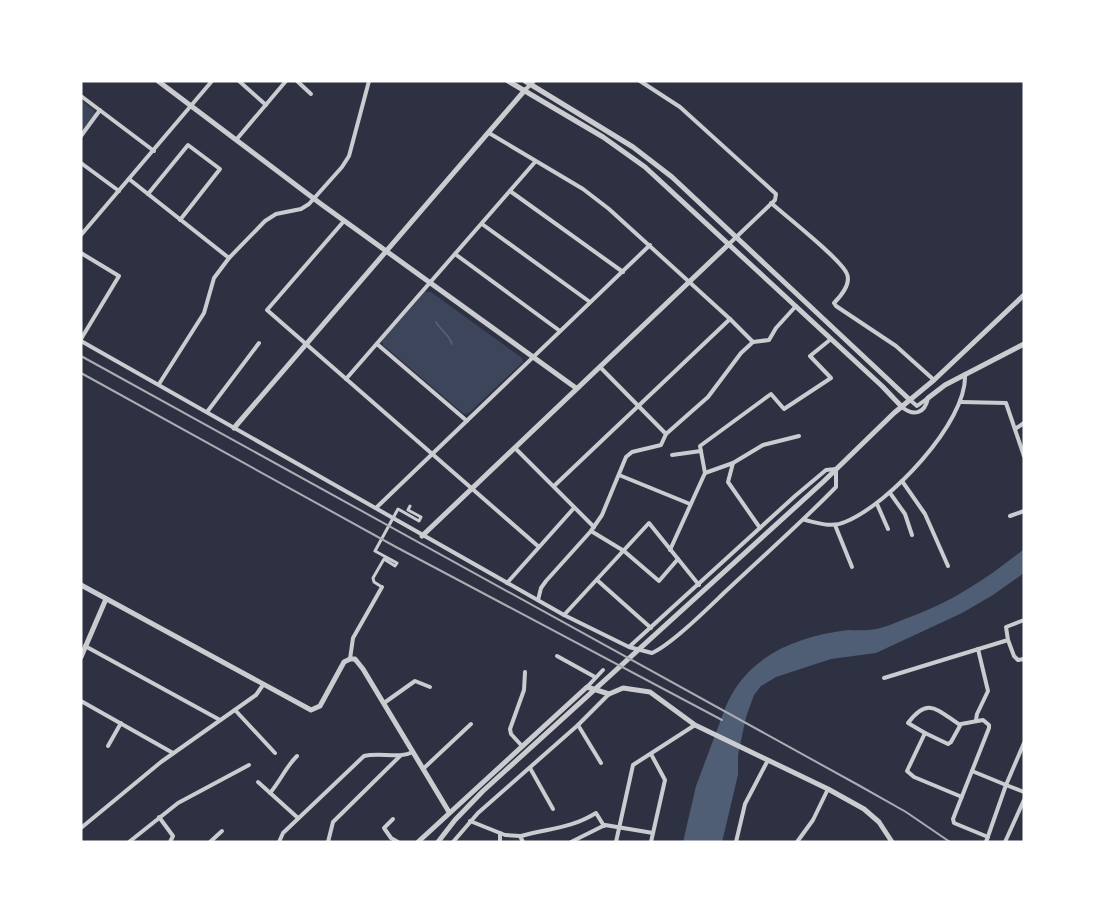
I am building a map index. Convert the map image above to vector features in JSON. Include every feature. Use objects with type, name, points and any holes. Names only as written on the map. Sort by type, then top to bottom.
[{"type":"street","points":[[158,81],[344,221],[576,388]]},
{"type":"street","points":[[82,232],[212,81]]},
{"type":"street","points":[[239,81],[266,105]]},
{"type":"street","points":[[236,140],[286,81]]},
{"type":"street","points":[[297,81],[311,94]]},
{"type":"street","points":[[159,384],[204,313],[214,278],[229,258],[265,221],[276,214],[302,209],[342,167],[349,156],[369,81]]},
{"type":"street","points":[[508,81],[603,137],[645,167],[902,407],[911,413],[918,413],[926,407],[928,398]]},
{"type":"street","points":[[525,81],[533,83],[633,147],[672,177],[917,406],[939,388],[1024,344]]},
{"type":"street","points":[[422,536],[729,244],[776,196],[774,191],[680,107],[640,81]]},
{"type":"street","points":[[234,428],[533,83]]},
{"type":"street","points":[[81,96],[154,151]]},
{"type":"street","points":[[81,136],[100,110]]},
{"type":"street","points":[[489,134],[601,202],[753,342]]},
{"type":"street","points":[[148,194],[188,146],[220,169],[180,219]]},
{"type":"street","points":[[81,162],[118,191]]},
{"type":"street","points":[[346,379],[535,162]]},
{"type":"street","points":[[129,179],[229,258]]},
{"type":"street","points":[[510,191],[623,272]]},
{"type":"street","points":[[771,203],[831,256],[847,274],[848,278],[842,294],[834,303],[836,306],[896,346],[934,380]]},
{"type":"street","points":[[344,221],[267,310],[539,547]]},
{"type":"street","points":[[482,224],[590,302]]},
{"type":"street","points":[[377,507],[650,245]]},
{"type":"street","points":[[81,253],[119,276],[81,340],[377,507],[415,529],[422,536],[564,615],[629,647],[652,653],[660,649],[700,615],[804,520],[836,487],[836,469]]},
{"type":"street","points":[[455,254],[560,331]]},
{"type":"street","points":[[438,842],[473,800],[934,380],[1024,295]]},
{"type":"street","points":[[538,600],[546,580],[593,529],[602,515],[626,457],[632,452],[660,445],[666,434],[708,397],[741,353],[753,342],[769,340],[776,328],[796,306]]},
{"type":"street","points":[[554,486],[730,319]]},
{"type":"street","points":[[670,550],[705,473],[700,446],[771,394],[784,410],[831,378],[810,356],[831,339]]},
{"type":"street","points":[[207,412],[258,343]]},
{"type":"street","points":[[376,344],[466,421]]},
{"type":"street","points":[[600,367],[666,434]]},
{"type":"street","points":[[804,520],[835,525],[845,523],[891,493],[941,436],[961,402],[966,382],[965,374]]},
{"type":"street","points":[[961,402],[1006,403],[1024,456]]},
{"type":"street","points":[[1015,429],[1024,423]]},
{"type":"street","points":[[1017,434],[1024,437]]},
{"type":"street","points":[[705,473],[734,463],[763,445],[799,436]]},
{"type":"street","points":[[515,448],[593,529],[624,550],[659,581],[678,559]]},
{"type":"street","points":[[672,455],[701,451]]},
{"type":"street","points":[[734,463],[728,482],[760,528]]},
{"type":"street","points":[[629,647],[826,470],[836,469]]},
{"type":"street","points":[[619,475],[690,504]]},
{"type":"street","points":[[902,481],[925,514],[948,566]]},
{"type":"street","points":[[891,493],[905,514],[912,535]]},
{"type":"street","points":[[877,504],[888,529]]},
{"type":"street","points":[[81,585],[263,685],[314,710],[319,708],[344,662],[350,658],[353,638],[382,587],[374,582],[373,578],[380,565],[384,560],[395,566],[397,563],[375,550],[398,509],[419,521],[421,517],[408,510],[410,506]]},
{"type":"street","points":[[507,583],[574,508]]},
{"type":"street","points":[[1010,516],[1024,511]]},
{"type":"street","points":[[564,615],[648,523],[699,585]]},
{"type":"street","points":[[835,525],[852,567]]},
{"type":"street","points":[[597,580],[651,628]]},
{"type":"street","points":[[81,657],[106,599]]},
{"type":"street","points":[[1024,620],[1006,627],[1014,656],[1018,660],[1024,659]]},
{"type":"street","points":[[884,678],[1008,640]]},
{"type":"street","points":[[86,646],[220,720]]},
{"type":"street","points":[[976,720],[988,688],[978,649]]},
{"type":"street","points":[[557,656],[595,677]]},
{"type":"street","points":[[350,658],[362,666],[449,812]]},
{"type":"street","points":[[418,842],[603,670]]},
{"type":"street","points":[[522,746],[511,734],[510,729],[524,690],[525,672]]},
{"type":"street","points":[[384,703],[415,681],[430,687]]},
{"type":"street","points":[[81,828],[173,753],[256,695],[263,685]]},
{"type":"street","points":[[587,687],[609,694]]},
{"type":"street","points":[[453,842],[470,821],[609,694],[622,688],[650,692],[695,725],[859,806],[874,816],[892,842]]},
{"type":"street","points":[[81,701],[173,753]]},
{"type":"street","points":[[960,725],[932,707],[918,710],[908,723],[948,744],[960,725],[976,720],[987,723],[989,728],[952,819],[954,823],[987,840],[1006,785],[1024,743]]},
{"type":"street","points":[[235,710],[275,753]]},
{"type":"street","points":[[108,746],[121,723]]},
{"type":"street","points":[[423,769],[471,724]]},
{"type":"street","points":[[578,724],[601,763]]},
{"type":"street","points":[[616,842],[633,765],[695,725]]},
{"type":"street","points":[[925,733],[907,771],[914,777],[962,797]]},
{"type":"street","points":[[279,842],[283,833],[364,756],[379,753],[400,756],[413,752]]},
{"type":"street","points":[[651,754],[664,780],[651,842]]},
{"type":"street","points":[[270,793],[285,768],[297,756]]},
{"type":"street","points":[[328,842],[333,822],[400,756]]},
{"type":"street","points":[[736,842],[745,804],[768,760]]},
{"type":"street","points":[[129,842],[178,803],[249,765]]},
{"type":"street","points":[[530,768],[553,809]]},
{"type":"street","points":[[972,771],[1024,792]]},
{"type":"street","points":[[258,782],[298,818]]},
{"type":"street","points":[[797,842],[813,820],[828,789]]},
{"type":"street","points":[[1005,842],[1024,800]]},
{"type":"street","points":[[470,821],[500,833],[521,836],[572,826],[596,813],[604,826]]},
{"type":"street","points":[[159,817],[173,837],[170,842]]},
{"type":"street","points":[[393,819],[384,827],[391,838],[398,842]]},
{"type":"street","points":[[572,842],[604,826],[653,833]]},
{"type":"street","points":[[210,842],[222,831]]},
{"type":"street","points":[[500,833],[500,842]]},
{"type":"street","points":[[521,836],[523,842]]},
{"type":"street","points":[[386,842],[391,838]]},
{"type":"shaded area","points":[[81,100],[94,110],[95,114],[81,132]]},
{"type":"shaded area","points":[[425,292],[431,292],[522,358],[523,362],[469,413],[464,414],[383,345],[382,341]]},
{"type":"shaded area","points":[[1024,549],[1024,573],[962,613],[876,653],[831,659],[776,677],[761,686],[754,695],[746,717],[738,755],[738,775],[722,842],[683,842],[696,786],[726,706],[735,689],[760,662],[810,637],[848,630],[880,628],[926,611],[970,588]]},
{"type":"waterway","points":[[436,322],[452,344]]},
{"type":"railway","points":[[81,356],[860,786],[906,812],[950,842]]},
{"type":"railway","points":[[81,373],[396,547],[722,720]]}]
